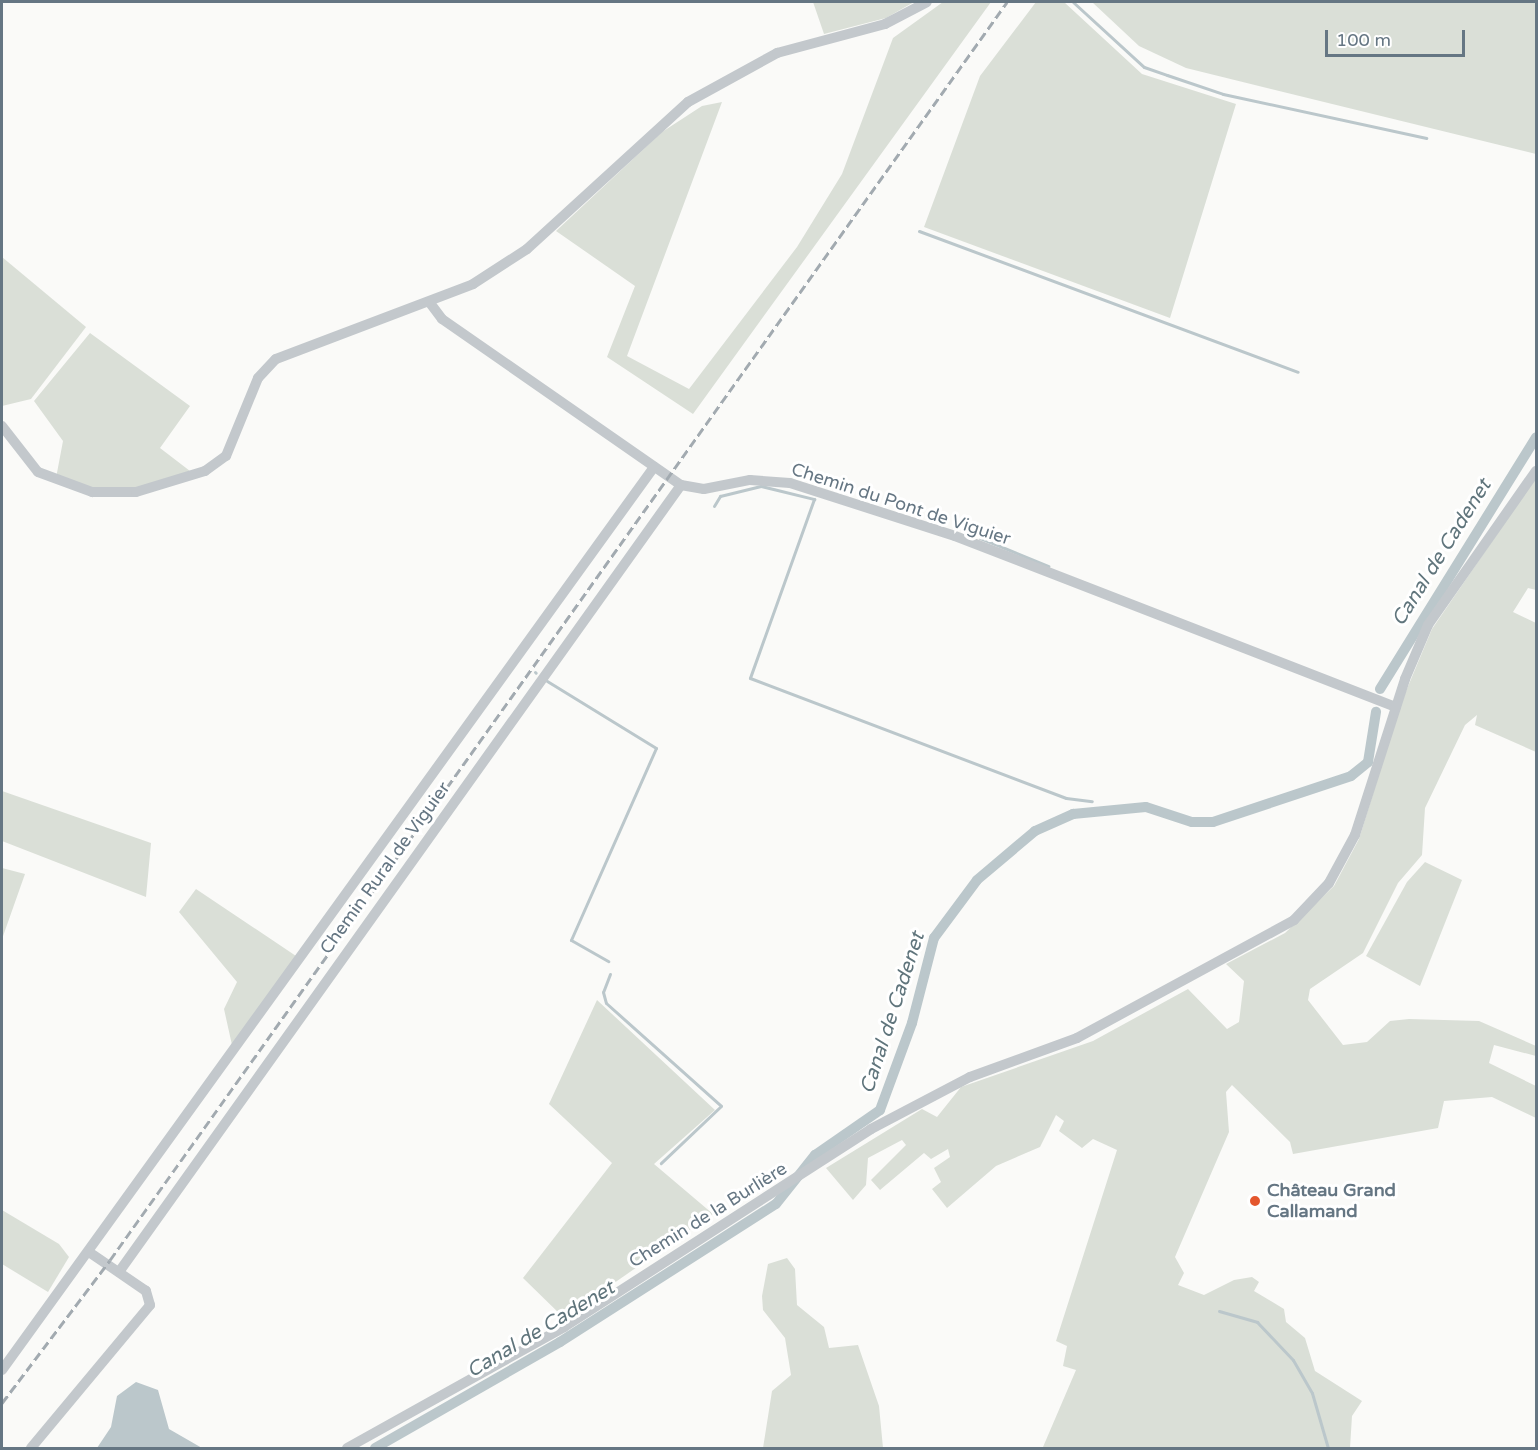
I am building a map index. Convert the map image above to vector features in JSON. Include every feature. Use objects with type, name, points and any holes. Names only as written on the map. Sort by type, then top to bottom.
[{"type":"street","points":[[2,426],[28,462],[49,480],[122,494],[205,471],[226,456],[258,378],[276,359],[430,303],[473,284],[527,249],[688,102],[777,53],[885,24],[927,2]]},
{"type":"street","name":"Chemin du Pont de Viguier","points":[[430,303],[442,319],[681,485],[704,489],[750,480],[790,483],[955,536],[1396,707]]},
{"type":"street","points":[[2,1370],[654,467]]},
{"type":"street","name":"Chemin de la Burlière","points":[[347,1449],[564,1327],[786,1185],[947,1087],[1077,1038],[1294,920],[1342,864],[1396,707],[1428,626],[1536,471]]},
{"type":"street","name":"Chemin Rural de Viguier","points":[[119,1272],[681,485]]},
{"type":"street","points":[[31,1449],[145,1315],[149,1294],[89,1252]]},
{"type":"shaded area","points":[[813,2],[914,2],[886,18],[824,34]]},
{"type":"shaded area","points":[[943,2],[991,2],[693,414],[607,357],[635,286],[556,231],[662,132],[702,106],[722,102],[627,356],[689,389],[797,247],[842,174],[893,38]]},
{"type":"shaded area","points":[[1036,2],[1064,2],[1142,74],[1236,104],[1170,318],[924,227],[980,76]]},
{"type":"shaded area","points":[[1092,2],[1536,2],[1536,154],[1186,68],[1139,46]]},
{"type":"shaded area","points":[[2,257],[86,327],[31,399],[2,406]]},
{"type":"shaded area","points":[[90,333],[190,406],[160,448],[190,471],[139,489],[89,487],[56,478],[63,441],[34,401]]},
{"type":"shaded area","points":[[1536,477],[1536,590],[1528,588],[1513,612],[1536,623],[1536,752],[1475,725],[1477,715],[1465,725],[1425,808],[1422,855],[1398,883],[1363,953],[1310,989],[1308,1000],[1343,1045],[1367,1042],[1390,1021],[1409,1019],[1479,1021],[1536,1046],[1536,1056],[1494,1045],[1489,1063],[1536,1086],[1536,1118],[1492,1097],[1444,1101],[1438,1128],[1293,1154],[1290,1142],[1232,1085],[1226,1092],[1229,1132],[1175,1257],[1184,1273],[1178,1285],[1204,1295],[1234,1280],[1252,1277],[1259,1282],[1254,1291],[1284,1309],[1286,1322],[1305,1338],[1315,1371],[1362,1401],[1352,1416],[1350,1448],[1030,1448],[1043,1447],[1076,1370],[1063,1366],[1067,1346],[1056,1341],[1117,1150],[1093,1139],[1082,1148],[1059,1131],[1064,1121],[1056,1115],[1040,1147],[996,1166],[947,1208],[932,1189],[941,1182],[934,1168],[950,1157],[948,1149],[931,1159],[924,1153],[880,1190],[871,1180],[906,1145],[902,1140],[868,1158],[866,1185],[853,1200],[826,1168],[922,1109],[937,1117],[961,1087],[1093,1041],[1188,989],[1227,1029],[1239,1022],[1244,981],[1226,964],[1285,933],[1334,886],[1359,839],[1401,703],[1432,629]]},
{"type":"shaded area","points":[[2,791],[151,843],[146,897],[2,841]]},
{"type":"shaded area","points":[[1425,862],[1462,880],[1420,986],[1366,956],[1407,882]]},
{"type":"shaded area","points":[[2,868],[25,874],[2,939]]},
{"type":"shaded area","points":[[196,889],[296,956],[232,1045],[224,1009],[237,982],[179,912]]},
{"type":"shaded area","points":[[597,1000],[715,1110],[654,1164],[713,1214],[564,1318],[523,1278],[612,1163],[549,1104]]},
{"type":"shaded area","points":[[2,1210],[59,1244],[69,1257],[48,1292],[2,1264]]},
{"type":"shaded area","points":[[787,1258],[795,1269],[797,1305],[824,1327],[829,1348],[858,1345],[879,1406],[883,1448],[763,1448],[772,1391],[791,1375],[785,1338],[763,1310],[762,1296],[768,1264]]},
{"type":"shaded area","points":[[136,1382],[158,1390],[169,1429],[202,1448],[97,1448],[111,1427],[117,1396]]},
{"type":"waterway","points":[[1073,2],[1144,67],[1223,94],[1426,138]]},
{"type":"waterway","points":[[919,231],[1298,372]]},
{"type":"waterway","name":"Canal de Cadenet","points":[[1380,689],[1536,437]]},
{"type":"waterway","points":[[714,506],[720,496],[761,486],[814,499],[750,678],[1066,798],[1092,801]]},
{"type":"waterway","points":[[980,538],[1048,566]]},
{"type":"waterway","points":[[547,681],[656,748],[571,940],[608,961]]},
{"type":"waterway","name":"Canal de Cadenet","points":[[375,1448],[560,1342],[776,1204],[815,1155],[880,1110],[912,1023],[934,938],[977,880],[1035,831],[1073,814],[1146,807],[1192,822],[1213,822],[1351,776],[1368,762],[1376,712]]},
{"type":"waterway","points":[[610,974],[603,992],[606,1003],[721,1106],[661,1163]]},
{"type":"waterway","points":[[1219,1311],[1257,1322],[1293,1360],[1312,1393],[1328,1448]]},
{"type":"railway","points":[[2,1403],[110,1260],[1007,2]]},
{"type":"place","name":"Château Grand Callamand","points":[[1255,1201]]}]
